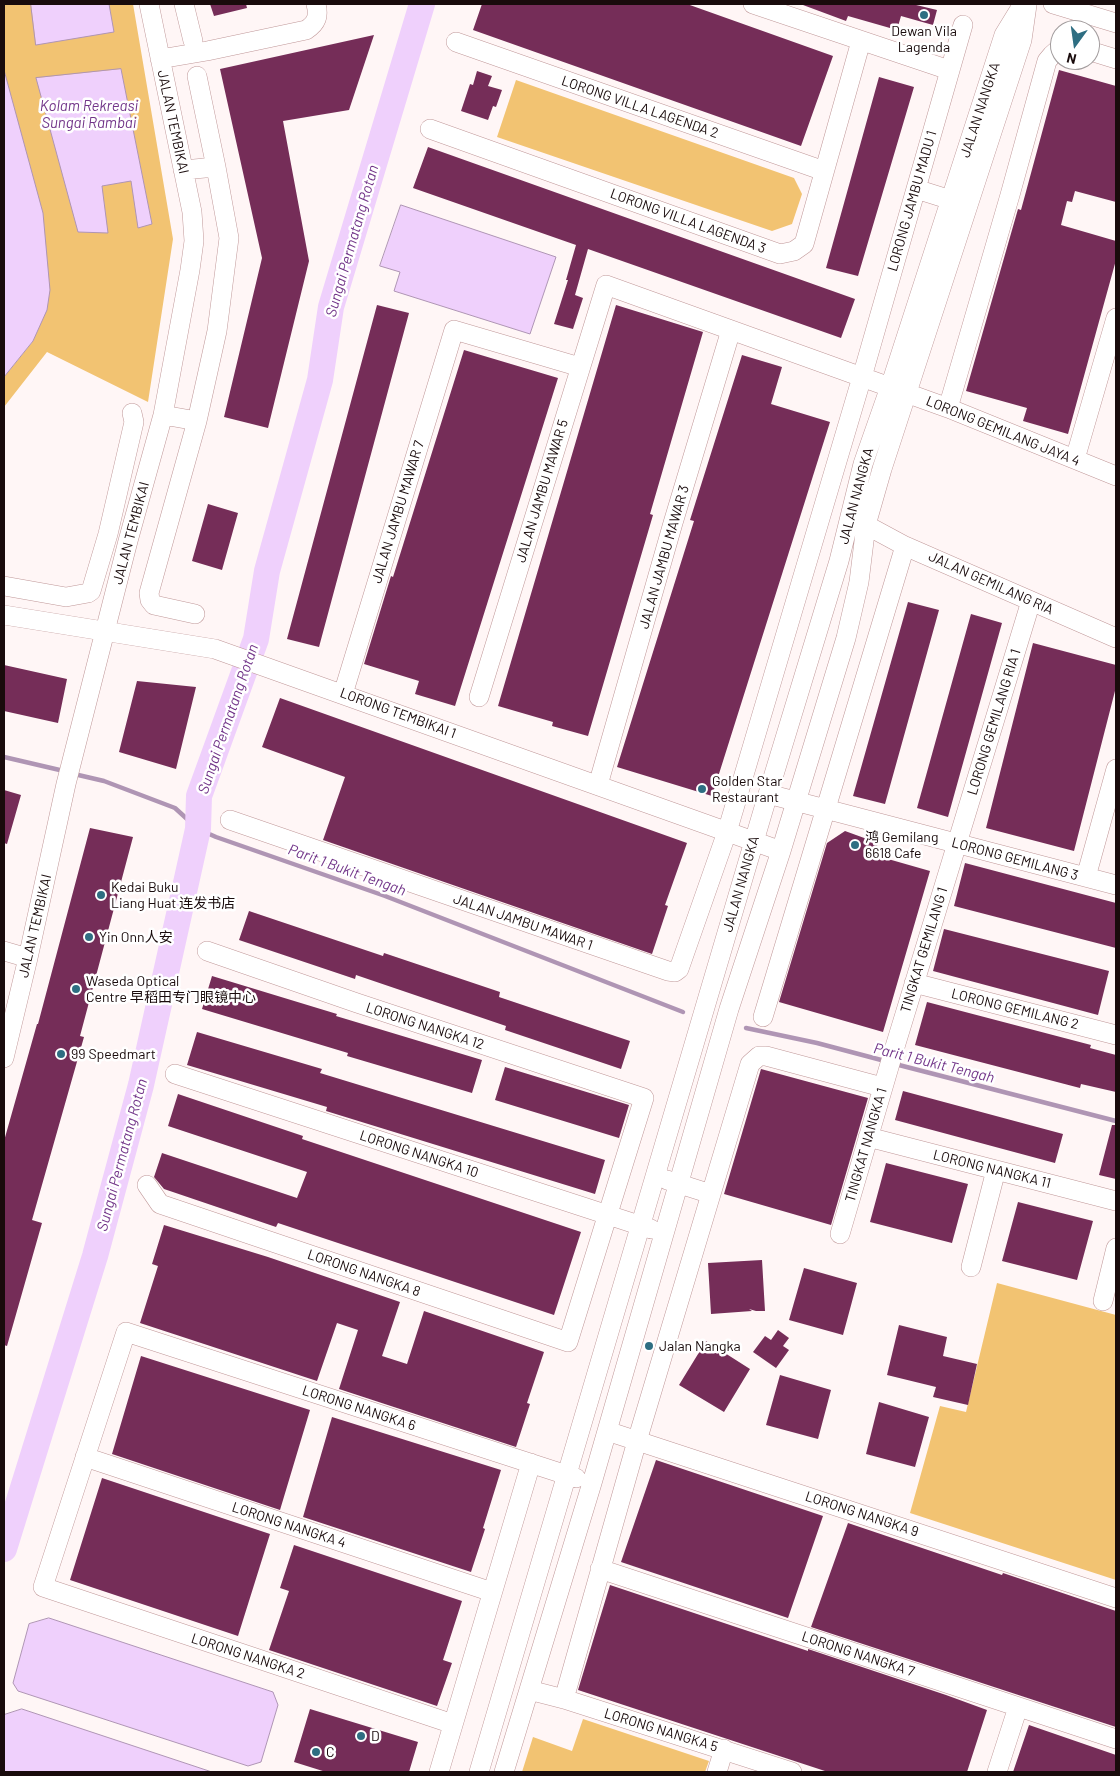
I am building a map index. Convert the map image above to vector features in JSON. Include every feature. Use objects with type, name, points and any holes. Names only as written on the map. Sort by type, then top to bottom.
[{"type":"street","name":"JALAN TEMBIKAI","points":[[4,1058],[66,784],[128,541],[163,415],[194,241],[192,212],[149,4]]},
{"type":"street","points":[[184,4],[193,41]]},
{"type":"street","points":[[160,59],[306,30],[314,24],[318,14],[316,4]]},
{"type":"street","points":[[753,4],[949,70]]},
{"type":"street","name":"JALAN NANGKA","points":[[504,1772],[592,1483],[729,1010],[781,851],[846,638],[859,582],[866,526],[882,469],[898,390],[951,200],[1004,35],[1025,4]]},
{"type":"street","name":"JALAN NANGKA","points":[[479,1772],[768,794],[840,561],[863,464],[898,390],[1022,40],[1025,4]]},
{"type":"street","points":[[1064,5],[1116,23]]},
{"type":"street","name":"LORONG JAMBU MADU 1","points":[[727,832],[862,377],[963,24]]},
{"type":"street","name":"LORONG VILLA LAGENDA 3","points":[[430,129],[780,254],[794,251],[804,244],[860,41]]},
{"type":"street","name":"LORONG VILLA LAGENDA 2","points":[[456,42],[824,172]]},
{"type":"street","points":[[1100,54],[1116,59]]},
{"type":"street","points":[[948,408],[1047,61],[1050,57]]},
{"type":"street","points":[[195,614],[154,605],[150,600],[149,593],[197,421],[217,331],[229,238],[197,76]]},
{"type":"street","points":[[183,170],[216,167]]},
{"type":"street","points":[[916,189],[951,200]]},
{"type":"street","name":"LORONG GEMILANG JAYA 4","points":[[606,285],[948,408],[1116,476]]},
{"type":"street","name":"JALAN JAMBU MAWAR 5","points":[[480,697],[606,285]]},
{"type":"street","points":[[1075,459],[1116,319]]},
{"type":"street","name":"JALAN JAMBU MAWAR 7","points":[[343,694],[454,330],[580,367]]},
{"type":"street","name":"JALAN JAMBU MAWAR 3","points":[[598,785],[673,523],[731,330]]},
{"type":"street","points":[[4,615],[7,587],[66,597],[88,594],[93,587],[108,534],[134,422],[132,413]]},
{"type":"street","points":[[163,415],[197,421]]},
{"type":"street","points":[[127,448],[152,455]]},
{"type":"street","name":"JALAN GEMILANG RIA","points":[[866,526],[905,546],[1116,638]]},
{"type":"street","points":[[108,534],[128,541]]},
{"type":"street","points":[[763,1017],[905,546]]},
{"type":"street","name":"LORONG GEMILANG RIA 1","points":[[957,844],[1031,601]]},
{"type":"street","name":"LORONG TEMBIKAI 1","points":[[4,615],[215,649],[781,851]]},
{"type":"street","points":[[1086,877],[1116,769]]},
{"type":"street","name":"LORONG GEMILANG 3","points":[[768,794],[796,803],[826,809],[1116,885]]},
{"type":"street","name":"JALAN JAMBU MAWAR 1","points":[[230,820],[512,918],[675,972],[681,965],[727,832]]},
{"type":"street","name":"TINGKAT GEMILANG 1","points":[[887,1072],[957,844]]},
{"type":"street","points":[[4,951],[28,958]]},
{"type":"street","name":"LORONG NANGKA 12","points":[[207,951],[644,1098],[608,1215]]},
{"type":"street","name":"LORONG GEMILANG 2","points":[[914,983],[1116,1034]]},
{"type":"street","points":[[564,1699],[637,1441],[750,1064],[760,1056],[766,1056],[809,1066],[887,1072]]},
{"type":"street","name":"TINGKAT NANGKA 1","points":[[840,1234],[887,1072]]},
{"type":"street","name":"LORONG NANGKA 10","points":[[175,1074],[664,1234]]},
{"type":"street","name":"LORONG NANGKA 11","points":[[868,1137],[1116,1201]]},
{"type":"street","points":[[971,1267],[996,1170]]},
{"type":"street","points":[[655,1177],[710,1197]]},
{"type":"street","name":"LORONG NANGKA 8","points":[[146,1184],[160,1204],[568,1342],[608,1215]]},
{"type":"street","points":[[1103,1301],[1116,1248]]},
{"type":"street","name":"LORONG NANGKA 6","points":[[85,1457],[126,1332],[592,1483]]},
{"type":"street","name":"LORONG NANGKA 9","points":[[607,1431],[1116,1598]]},
{"type":"street","name":"LORONG NANGKA 2","points":[[85,1457],[43,1588],[453,1724]]},
{"type":"street","name":"LORONG NANGKA 4","points":[[85,1457],[492,1592]]},
{"type":"street","points":[[438,1772],[531,1464]]},
{"type":"street","name":"LORONG NANGKA 7","points":[[600,1569],[1116,1739]]},
{"type":"street","name":"LORONG NANGKA 5","points":[[529,1690],[564,1699],[792,1772]]},
{"type":"street","points":[[997,1772],[1018,1707]]},
{"type":"street","points":[[718,1772],[724,1749]]},
{"type":"shaded area","points":[[4,4],[133,4],[173,239],[148,402],[47,352],[4,407],[4,377],[33,341],[9,91],[4,70]]},
{"type":"shaded area","points":[[516,80],[794,178],[802,194],[792,224],[772,231],[497,137]]},
{"type":"shaded area","points":[[997,1283],[1116,1315],[1116,1580],[910,1513],[940,1406],[966,1412]]},
{"type":"shaded area","points":[[583,1719],[709,1761],[705,1772],[522,1772],[533,1737],[572,1751]]},
{"type":"water","points":[[31,4],[109,4],[114,32],[36,45]]},
{"type":"water","name":"Kolam Rekreasi Sungai Rambai","points":[[121,69],[152,224],[138,228],[131,181],[102,186],[108,233],[78,232],[36,78]]},
{"type":"water","points":[[4,70],[43,213],[50,290],[47,310],[33,341],[4,377]]},
{"type":"water","points":[[401,205],[556,257],[530,334],[394,291],[400,272],[380,266]]},
{"type":"water","points":[[49,1618],[273,1692],[278,1705],[261,1762],[248,1766],[18,1691],[13,1683],[29,1624]]},
{"type":"water","points":[[22,1709],[212,1772],[4,1772],[4,1715]]},
{"type":"building","points":[[210,4],[246,4],[247,8],[214,16]]},
{"type":"building","points":[[482,4],[687,4],[833,56],[801,146],[473,30]]},
{"type":"building","points":[[803,4],[912,4],[937,10],[933,25],[901,16],[897,30],[848,16],[846,21]]},
{"type":"building","points":[[374,35],[349,110],[283,121],[309,261],[268,428],[224,417],[262,258],[220,69]]},
{"type":"building","points":[[1059,70],[1116,86],[1116,202],[1075,191],[1072,202],[1067,201],[1061,225],[1116,241],[1116,260],[1068,434],[1023,421],[1027,408],[966,391],[1018,209],[1021,210]]},
{"type":"building","points":[[477,71],[492,76],[488,86],[502,90],[496,107],[493,106],[488,120],[461,111],[470,84],[473,85]]},
{"type":"building","points":[[879,77],[914,87],[858,276],[826,268]]},
{"type":"building","points":[[428,147],[855,299],[841,338],[588,249],[575,295],[583,298],[573,329],[554,324],[568,280],[566,280],[576,245],[413,188]]},
{"type":"building","points":[[377,305],[409,313],[319,647],[287,639]]},
{"type":"building","points":[[616,305],[703,332],[650,514],[653,515],[588,736],[552,726],[553,722],[498,706]]},
{"type":"building","points":[[464,350],[558,378],[455,706],[415,694],[419,681],[364,664]]},
{"type":"building","points":[[742,355],[782,367],[771,404],[830,422],[712,796],[617,767],[694,521],[690,520]]},
{"type":"building","points":[[208,504],[238,513],[222,570],[192,561]]},
{"type":"building","points":[[908,602],[939,610],[885,804],[853,796]]},
{"type":"building","points":[[971,614],[1002,623],[948,817],[917,808]]},
{"type":"building","points":[[1033,643],[1116,665],[1116,687],[1074,851],[986,828]]},
{"type":"building","points":[[4,665],[67,679],[58,723],[4,711]]},
{"type":"building","points":[[137,681],[196,687],[176,769],[119,752]]},
{"type":"building","points":[[280,698],[687,843],[665,905],[668,906],[652,954],[323,840],[345,777],[262,747]]},
{"type":"building","points":[[4,790],[21,795],[7,844],[4,843]]},
{"type":"building","points":[[90,828],[133,837],[80,1036],[84,1037],[32,1220],[42,1223],[7,1346],[4,1345],[4,1141],[38,1024]]},
{"type":"building","points":[[845,831],[878,843],[874,855],[930,871],[883,1032],[779,1002],[827,843]]},
{"type":"building","points":[[965,863],[1116,903],[1116,948],[954,906]]},
{"type":"building","points":[[249,911],[383,956],[384,953],[500,992],[499,997],[630,1041],[621,1069],[505,1030],[506,1026],[356,975],[355,979],[239,940]]},
{"type":"building","points":[[944,929],[1109,971],[1098,1015],[933,971]]},
{"type":"building","points":[[212,976],[482,1060],[472,1093],[347,1056],[348,1053],[202,1009]]},
{"type":"building","points":[[927,1002],[1091,1045],[1090,1048],[1116,1055],[1116,1092],[1081,1084],[1080,1088],[915,1045]]},
{"type":"building","points":[[197,1032],[322,1069],[320,1073],[605,1160],[595,1194],[326,1111],[327,1107],[187,1065]]},
{"type":"building","points":[[505,1067],[629,1105],[619,1138],[495,1100]]},
{"type":"building","points":[[761,1069],[868,1098],[831,1225],[724,1194]]},
{"type":"building","points":[[903,1091],[1063,1134],[1055,1163],[895,1120]]},
{"type":"building","points":[[178,1094],[303,1136],[302,1139],[581,1232],[554,1315],[278,1223],[276,1227],[164,1189],[154,1177],[162,1153],[297,1198],[307,1172],[168,1126]]},
{"type":"building","points":[[1112,1125],[1116,1125],[1116,1179],[1099,1175]]},
{"type":"building","points":[[886,1163],[968,1184],[952,1243],[870,1222]]},
{"type":"building","points":[[1018,1202],[1093,1221],[1077,1280],[1002,1261]]},
{"type":"building","points":[[164,1225],[268,1257],[400,1302],[382,1356],[407,1364],[424,1311],[544,1352],[527,1403],[530,1404],[516,1447],[339,1389],[358,1330],[337,1323],[317,1381],[140,1323],[158,1266],[152,1264]]},
{"type":"building","points":[[762,1260],[765,1311],[749,1309],[752,1311],[711,1314],[708,1263]]},
{"type":"building","points":[[804,1268],[857,1283],[843,1335],[789,1320]]},
{"type":"building","points":[[899,1325],[947,1337],[943,1356],[977,1364],[968,1405],[933,1397],[936,1387],[887,1375]]},
{"type":"building","points":[[778,1330],[789,1338],[783,1346],[789,1350],[776,1368],[753,1352],[765,1336],[771,1340]]},
{"type":"building","points":[[706,1341],[750,1369],[724,1412],[679,1385]]},
{"type":"building","points":[[141,1356],[310,1410],[280,1510],[112,1454]]},
{"type":"building","points":[[780,1375],[831,1390],[818,1439],[766,1425]]},
{"type":"building","points":[[879,1402],[929,1417],[915,1467],[866,1454]]},
{"type":"building","points":[[332,1417],[501,1470],[471,1572],[303,1517]]},
{"type":"building","points":[[656,1460],[823,1516],[788,1618],[621,1562]]},
{"type":"building","points":[[102,1478],[270,1534],[238,1636],[70,1580]]},
{"type":"building","points":[[848,1523],[1116,1611],[1116,1727],[811,1627]]},
{"type":"building","points":[[294,1545],[462,1601],[443,1660],[452,1663],[437,1706],[269,1650],[289,1591],[280,1588]]},
{"type":"building","points":[[610,1585],[808,1651],[808,1649],[987,1710],[967,1772],[828,1772],[578,1690]]},
{"type":"building","points":[[310,1709],[418,1742],[409,1772],[326,1772],[294,1762]]},
{"type":"building","points":[[1029,1725],[1116,1755],[1116,1772],[1013,1772]]},
{"type":"waterway","name":"Sungai Permatang Rotan","points":[[4,1549],[95,1256],[141,1085],[198,829],[199,796],[256,639],[267,571],[320,380],[331,307],[422,4]]},
{"type":"waterway","name":"Parit 1 Bukit Tengah","points":[[4,757],[64,771]]},
{"type":"waterway","name":"Parit 1 Bukit Tengah","points":[[74,774],[104,781],[175,808],[198,829],[216,837],[385,896],[683,1012]]},
{"type":"waterway","name":"Parit 1 Bukit Tengah","points":[[746,1028],[817,1043],[885,1061]]},
{"type":"waterway","name":"Parit 1 Bukit Tengah","points":[[895,1064],[1116,1121]]},
{"type":"place","name":"Dewan Vila Lagenda","points":[[924,15]]},
{"type":"place","name":"Golden Star Restaurant","points":[[702,789]]},
{"type":"place","name":"鸿 Gemilang 6618 Cafe","points":[[855,845]]},
{"type":"place","name":"Kedai Buku Liang Huat 连发书店","points":[[101,895]]},
{"type":"place","name":"Yin Onn人安","points":[[89,937]]},
{"type":"place","name":"Waseda Optical Centre 早稻田专门眼镜中心","points":[[76,989]]},
{"type":"place","name":"99 Speedmart","points":[[61,1054]]},
{"type":"place","name":"Jalan Nangka","points":[[649,1346]]},
{"type":"place","name":"D","points":[[361,1736]]},
{"type":"place","name":"C","points":[[316,1752]]}]
